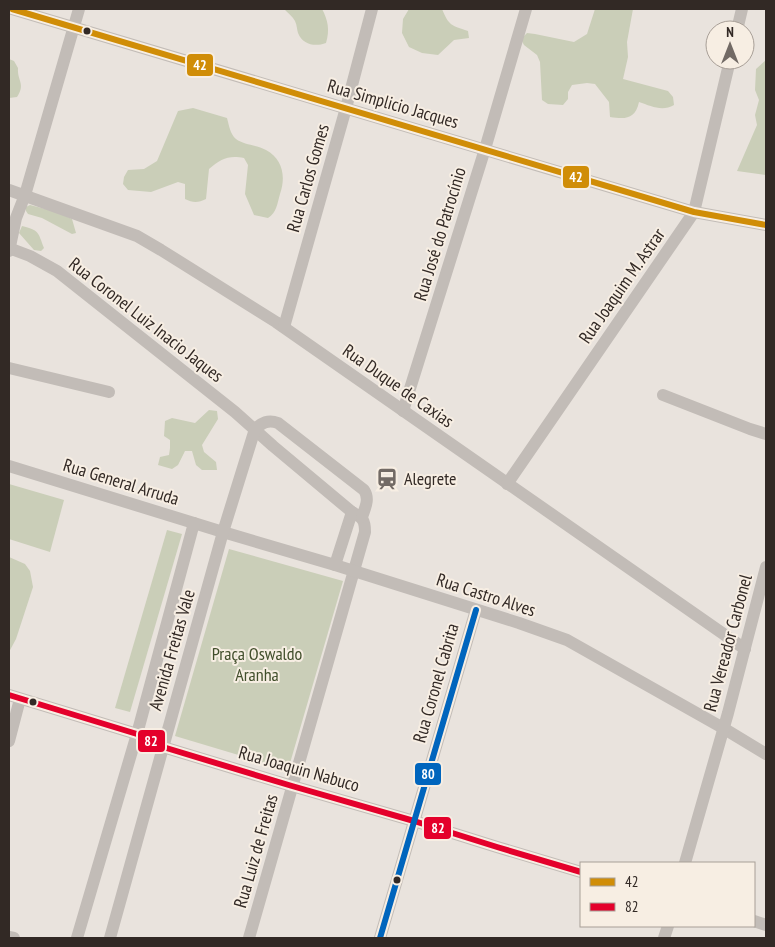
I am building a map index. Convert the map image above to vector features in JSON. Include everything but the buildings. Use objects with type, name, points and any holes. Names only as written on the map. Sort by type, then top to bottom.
[{"type":"street","name":"Rua Simplicio Jacques","points":[[12,9],[694,212],[766,225]]},
{"type":"street","points":[[9,249],[16,218],[25,195],[79,9]]},
{"type":"street","name":"Rua Carlos Gomes","points":[[284,327],[372,9]]},
{"type":"street","name":"Rua José do Patrocínio","points":[[403,411],[485,149],[526,9]]},
{"type":"street","name":"Rua Joaquim M. Astrar","points":[[507,484],[694,212],[728,70]]},
{"type":"street","name":"Rua Duque de Caxias","points":[[9,190],[136,236],[161,250],[284,327],[745,649]]},
{"type":"street","name":"Rua Coronel Luiz Inacio Jaques","points":[[9,249],[30,256],[56,271],[255,430],[357,515]]},
{"type":"street","points":[[9,368],[109,392]]},
{"type":"street","points":[[663,395],[766,434]]},
{"type":"street","points":[[255,430],[263,422],[270,421],[278,424],[364,490],[367,495],[367,501],[357,515],[335,565]]},
{"type":"street","name":"Avenida Freitas Vale","points":[[110,938],[223,532],[255,430]]},
{"type":"street","name":"Rua General Arruda","points":[[9,466],[223,532]]},
{"type":"street","name":"Rua Luiz de Freitas","points":[[249,938],[365,532],[365,523],[357,515]]},
{"type":"street","name":"Avenida Freitas Vale","points":[[77,938],[137,734],[194,523]]},
{"type":"street","name":"Rua Castro Alves","points":[[223,532],[335,565],[567,640],[766,754]]},
{"type":"street","name":"Rua Vereador Carbonel","points":[[685,862],[766,567]]},
{"type":"street","name":"Rua Coronel Cabrita","points":[[380,938],[476,610]]},
{"type":"street","points":[[9,741],[15,697]]},
{"type":"street","name":"Rua Joaquin Nabuco","points":[[15,697],[137,734],[163,747],[580,872]]},
{"type":"street","points":[[9,937],[14,938]]},
{"type":"green space","points":[[284,9],[322,9],[328,25],[326,43],[314,45],[303,40],[298,33],[294,20]]},
{"type":"green space","points":[[409,9],[442,9],[451,24],[468,31],[469,38],[454,40],[438,55],[422,53],[409,47],[402,33],[403,19]]},
{"type":"green space","points":[[595,9],[633,9],[627,42],[628,57],[623,79],[668,91],[673,97],[674,105],[661,108],[639,102],[635,112],[629,117],[610,117],[609,102],[595,84],[587,83],[572,85],[568,92],[568,99],[563,105],[548,104],[542,100],[540,62],[537,55],[524,45],[521,39],[527,33],[574,42],[587,34]]},
{"type":"green space","points":[[9,59],[14,61],[18,68],[21,89],[17,97],[9,98]]},
{"type":"green space","points":[[766,60],[766,175],[737,171],[757,125],[755,115],[759,100],[755,90],[756,69]]},
{"type":"green space","points":[[193,108],[227,118],[231,132],[236,139],[266,150],[276,158],[282,169],[283,181],[276,208],[268,218],[254,215],[245,194],[248,165],[244,158],[233,157],[225,159],[209,169],[206,199],[198,202],[185,199],[185,184],[178,182],[151,192],[128,190],[123,184],[128,170],[144,169],[157,161],[178,111]]},
{"type":"green space","points":[[30,205],[57,212],[72,219],[76,233],[72,234],[42,218],[28,214],[26,207]]},
{"type":"green space","points":[[22,226],[37,232],[44,248],[41,251],[34,250],[19,233]]},
{"type":"green space","points":[[209,410],[217,411],[218,419],[202,445],[204,452],[216,462],[217,470],[202,470],[196,465],[192,451],[185,451],[178,465],[172,469],[158,465],[160,457],[169,455],[170,440],[164,436],[165,421],[172,418],[195,423]]},
{"type":"green space","points":[[9,484],[64,500],[50,552],[9,539]]},
{"type":"green space","points":[[167,530],[182,534],[130,712],[115,708]]},
{"type":"green space","name":"Praça Oswaldo Aranha","points":[[229,549],[343,581],[288,770],[175,736]]},
{"type":"green space","points":[[9,557],[25,564],[30,571],[33,587],[16,639],[9,652]]},
{"type":"transit line","name":"42","points":[[12,9],[694,212],[766,225]]},
{"type":"transit line","name":"80","points":[[380,938],[476,610]]},
{"type":"transit line","name":"82","points":[[9,695],[137,734],[163,747],[580,872]]},
{"type":"place","name":"Alegrete","points":[[387,479]]}]
